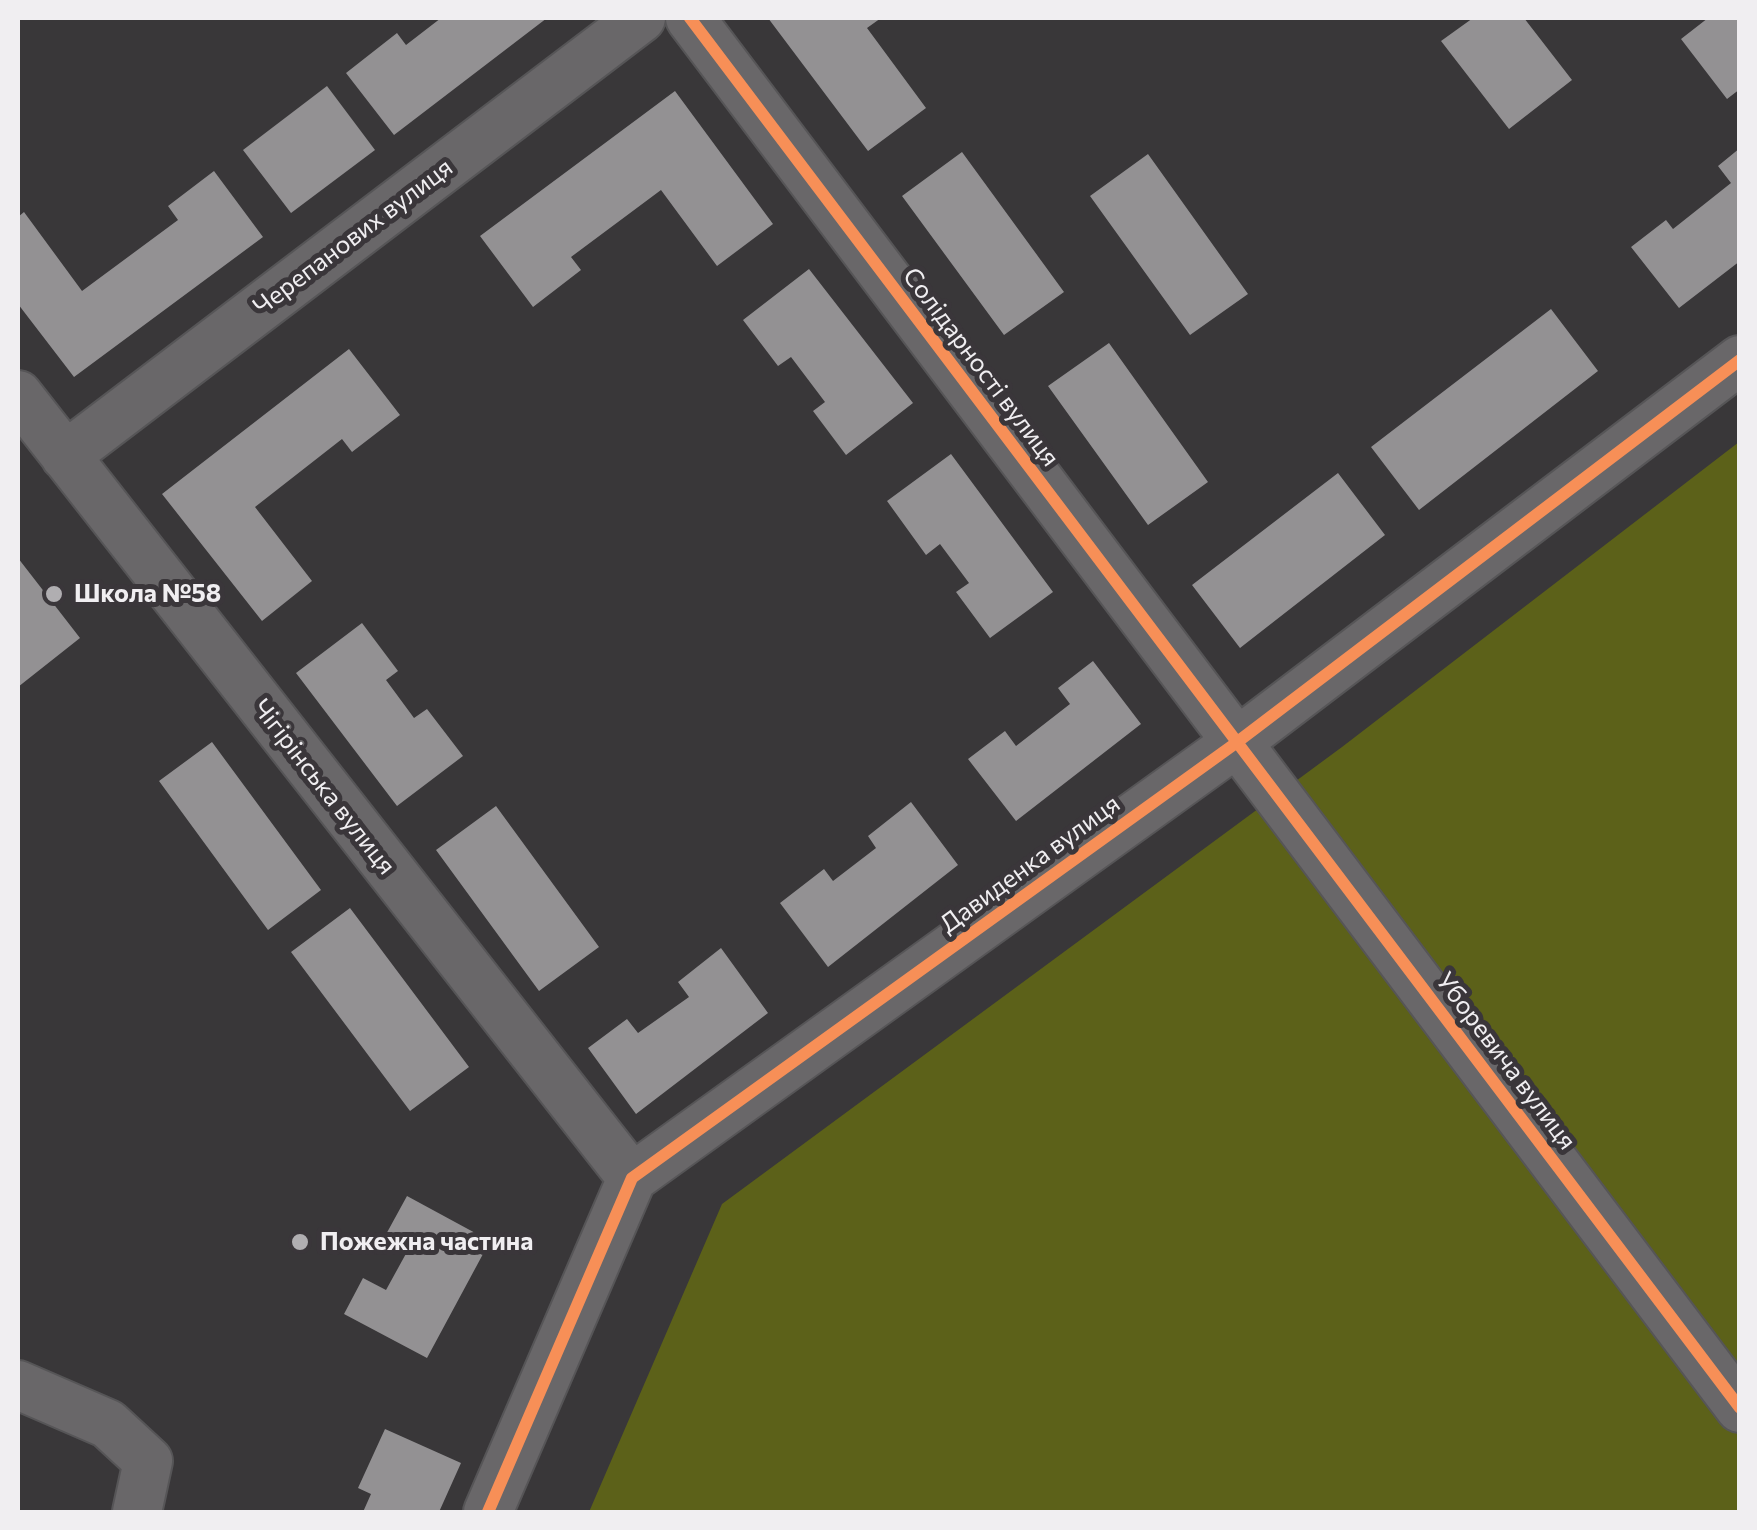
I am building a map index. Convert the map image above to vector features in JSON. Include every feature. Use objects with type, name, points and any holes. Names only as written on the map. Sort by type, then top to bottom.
[{"type":"street","name":"Черепанових вулиця","points":[[65,456],[640,18]]},
{"type":"street","name":"Солідарності вулиця","points":[[690,18],[1236,743]]},
{"type":"street","name":"Давиденка вулиця","points":[[632,1178],[1236,743],[1740,360]]},
{"type":"street","name":"Чiгiрiнська вулиця","points":[[18,395],[632,1178]]},
{"type":"street","name":"Уборевича вулиця","points":[[1236,743],[1740,1408]]},
{"type":"street","points":[[488,1512],[632,1178]]},
{"type":"street","points":[[18,1385],[108,1424],[148,1461],[137,1512]]},
{"type":"green space","points":[[1739,442],[1739,1512],[589,1512],[722,1204],[1342,747]]},
{"type":"building","points":[[441,18],[547,18],[394,135],[346,73],[397,33],[406,45]]},
{"type":"building","points":[[768,18],[881,18],[867,28],[926,108],[868,151]]},
{"type":"building","points":[[1473,18],[1524,18],[1572,80],[1509,129],[1441,41]]},
{"type":"building","points":[[1708,18],[1740,18],[1740,89],[1727,99],[1681,39]]},
{"type":"building","points":[[327,86],[375,150],[291,213],[243,150]]},
{"type":"building","points":[[675,91],[773,224],[717,266],[661,190],[571,257],[581,270],[533,307],[480,236]]},
{"type":"building","points":[[1740,148],[1740,261],[1679,308],[1631,247],[1666,220],[1673,229],[1731,183],[1718,166]]},
{"type":"building","points":[[962,152],[1064,292],[1004,335],[902,196]]},
{"type":"building","points":[[1148,154],[1248,294],[1190,335],[1090,196]]},
{"type":"building","points":[[214,171],[263,237],[74,377],[18,304],[18,217],[24,212],[82,291],[178,220],[168,206]]},
{"type":"building","points":[[809,269],[913,403],[846,455],[813,411],[825,402],[791,357],[778,366],[743,320]]},
{"type":"building","points":[[1551,309],[1598,371],[1419,510],[1371,447]]},
{"type":"building","points":[[1109,343],[1208,482],[1148,525],[1048,386]]},
{"type":"building","points":[[349,349],[400,415],[352,452],[342,439],[255,507],[312,581],[262,621],[162,494]]},
{"type":"building","points":[[951,454],[1053,592],[990,638],[956,592],[969,583],[940,544],[926,555],[887,501]]},
{"type":"building","points":[[1338,473],[1385,535],[1240,648],[1192,585]]},
{"type":"building","points":[[18,558],[80,638],[18,687]]},
{"type":"building","points":[[362,623],[398,671],[386,680],[414,718],[427,709],[463,756],[397,806],[296,673]]},
{"type":"building","points":[[1093,661],[1141,724],[1016,821],[968,759],[1005,731],[1016,746],[1070,704],[1058,688]]},
{"type":"building","points":[[212,742],[321,890],[268,930],[159,781]]},
{"type":"building","points":[[911,802],[958,865],[828,967],[780,903],[824,869],[833,881],[876,848],[868,836]]},
{"type":"building","points":[[496,806],[599,947],[539,991],[436,850]]},
{"type":"building","points":[[350,908],[469,1067],[410,1111],[291,952]]},
{"type":"building","points":[[721,948],[768,1013],[636,1114],[588,1048],[627,1019],[638,1033],[689,997],[678,982]]},
{"type":"building","points":[[407,1196],[490,1241],[427,1358],[344,1314],[363,1278],[386,1290],[408,1250],[384,1238]]},
{"type":"building","points":[[385,1429],[461,1463],[439,1512],[363,1512],[371,1494],[358,1488]]},
{"type":"cycle path","points":[[690,18],[1740,1408]]},
{"type":"cycle path","points":[[488,1512],[632,1178],[1236,743],[1740,360]]},
{"type":"place","name":"Школа №58","points":[[54,594]]},
{"type":"place","name":"Пожежна частина","points":[[300,1242]]}]
